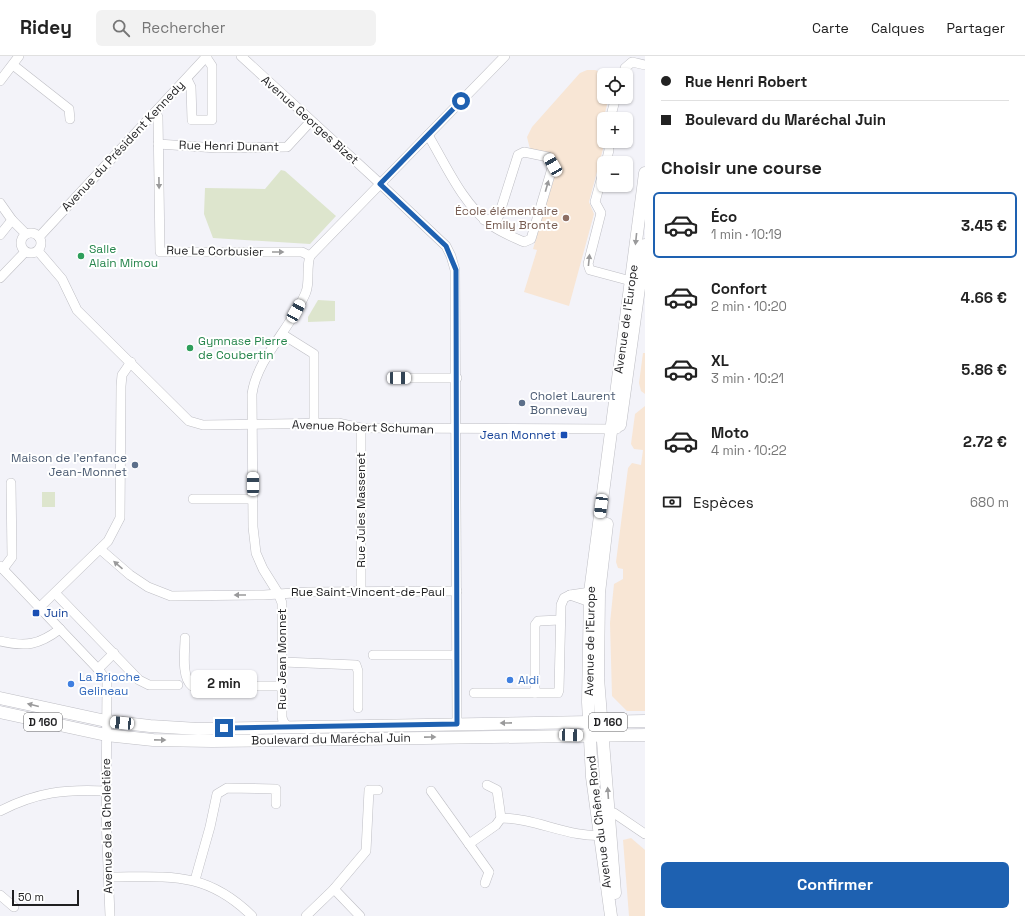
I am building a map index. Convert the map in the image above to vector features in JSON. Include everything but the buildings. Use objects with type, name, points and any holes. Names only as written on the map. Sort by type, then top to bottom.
[{"type":"main road","name":"Avenue de l’Europe","points":[[603,729],[598,678],[598,616],[601,571],[631,281],[645,173]]},
{"type":"main road","name":"Avenue de l’Europe","points":[[590,728],[590,597],[615,429],[645,247]]},
{"type":"main road","name":"Boulevard du Maréchal Juin","points":[[0,698],[106,721],[150,726],[198,728],[571,722],[590,728]]},
{"type":"main road","name":"Boulevard du Maréchal Juin","points":[[0,712],[106,735],[153,740],[212,741],[590,728],[603,729],[617,736],[645,734]]},
{"type":"main road","name":"D 160","points":[[603,729],[645,721]]},
{"type":"main road","name":"Avenue du Chêne Rond","points":[[590,728],[592,777],[603,814]]},
{"type":"main road","name":"Avenue du Chêne Rond","points":[[603,729],[603,814],[611,916]]},
{"type":"main road","name":"Avenue du Chêne Rond","points":[[605,835],[616,916]]},
{"type":"street","points":[[0,81],[19,56]]},
{"type":"street","name":"Avenue Georges Bizet","points":[[241,56],[446,246],[456,270],[457,724]]},
{"type":"street","points":[[310,256],[505,56]]},
{"type":"street","points":[[187,79],[191,86],[192,120],[212,120],[212,66],[207,57]]},
{"type":"street","name":"Avenue du Président Kennedy","points":[[39,237],[207,57]]},
{"type":"street","points":[[625,68],[632,62],[645,65]]},
{"type":"street","points":[[13,65],[69,109],[70,119]]},
{"type":"street","name":"Rue Le Corbusier","points":[[155,113],[158,117],[160,252],[302,252],[310,256]]},
{"type":"street","name":"Rue Henri Dunant","points":[[158,144],[217,148],[287,147],[312,121]]},
{"type":"street","points":[[428,135],[464,196],[484,220],[492,227],[524,242],[531,239],[553,165],[548,157],[524,152],[518,155],[498,218],[484,220]]},
{"type":"street","points":[[598,192],[595,202],[601,213],[588,264],[590,270],[631,281]]},
{"type":"street","points":[[0,203],[12,220],[26,234]]},
{"type":"street","points":[[0,236],[12,220]]},
{"type":"street","points":[[34,233],[39,237],[42,243],[38,251],[32,254],[25,252],[21,244],[26,234],[34,233]]},
{"type":"street","name":"Avenue Robert Schuman","points":[[38,251],[62,279],[77,310],[189,420],[203,425],[338,423],[361,428],[615,429]]},
{"type":"street","points":[[0,278],[25,252]]},
{"type":"street","name":"Rue Jean Monnet","points":[[287,726],[283,721],[282,603],[256,553],[253,527],[253,383],[306,290],[310,256]]},
{"type":"street","points":[[282,334],[314,354],[314,423]]},
{"type":"street","points":[[40,607],[100,549],[108,540],[120,518],[121,386],[122,374],[131,362]]},
{"type":"street","points":[[399,378],[457,378]]},
{"type":"street","name":"Rue Jules Massenet","points":[[361,428],[361,591]]},
{"type":"street","points":[[11,483],[12,557],[2,567],[98,669],[107,681],[106,735]]},
{"type":"street","points":[[193,499],[253,499]]},
{"type":"street","name":"Rue Saint-Vincent-de-Paul","points":[[100,549],[130,575],[148,587],[171,596],[264,595],[278,593],[361,591],[457,591]]},
{"type":"street","points":[[55,593],[144,684],[178,685]]},
{"type":"street","points":[[474,693],[558,693],[560,690],[560,620],[561,605],[564,598],[570,595],[590,597],[594,593],[594,610],[598,616]]},
{"type":"street","points":[[535,693],[535,625],[538,621],[560,620]]},
{"type":"street","points":[[0,641],[30,644],[43,641],[60,629]]},
{"type":"street","points":[[185,638],[186,673],[189,683],[192,686],[282,686]]},
{"type":"street","points":[[98,669],[114,654]]},
{"type":"street","points":[[373,655],[456,655]]},
{"type":"street","points":[[283,662],[356,664],[358,671],[358,708]]},
{"type":"street","name":"Avenue de la Choletière","points":[[106,735],[106,791],[110,916]]},
{"type":"street","points":[[470,844],[496,825],[501,818],[497,790],[487,785]]},
{"type":"street","points":[[195,880],[210,827],[217,794],[228,788],[276,789],[276,804]]},
{"type":"street","points":[[0,811],[34,796],[47,793],[69,790],[106,791]]},
{"type":"street","points":[[306,916],[334,889],[366,852],[369,790],[378,790]]},
{"type":"street","points":[[431,791],[489,872],[485,883]]},
{"type":"street","points":[[603,814],[614,813],[644,833]]},
{"type":"street","points":[[501,818],[513,818],[546,824],[589,836],[605,835]]},
{"type":"street","points":[[108,877],[175,877],[195,880],[222,892],[242,906],[252,916]]},
{"type":"street","points":[[334,889],[360,916]]},
{"type":"street","points":[[0,895],[14,908]]},
{"type":"shaded area","points":[[587,70],[597,71],[597,104],[607,104],[605,112],[597,112],[597,148],[603,149],[601,156],[597,156],[597,172],[589,202],[594,214],[569,306],[524,292],[537,250],[533,249],[557,168],[551,154],[530,149],[527,137],[532,127],[580,73]]},
{"type":"shaded area","points":[[643,353],[645,353],[645,394],[641,391],[639,383]]},
{"type":"shaded area","points":[[645,406],[645,711],[627,711],[612,696],[610,623],[614,584],[623,579],[623,569],[618,568],[616,562],[628,468],[632,463],[641,465],[643,450],[634,449],[631,444],[635,414]]},
{"type":"shaded area","points":[[631,838],[645,850],[645,916],[629,916],[623,840]]},
{"type":"green space","points":[[281,170],[285,171],[336,216],[310,244],[213,238],[204,214],[205,188],[265,189]]},
{"type":"green space","points":[[318,300],[335,301],[335,321],[308,322],[308,317]]},
{"type":"green space","points":[[42,492],[55,492],[55,507],[42,507]]},
{"type":"place","name":"École élémentaire Emily Bronte","points":[[566,218]]},
{"type":"place","name":"Salle Alain Mimou","points":[[81,256]]},
{"type":"place","name":"Gymnase Pierre de Coubertin","points":[[190,348]]},
{"type":"place","name":"Cholet Laurent Bonnevay","points":[[522,403]]},
{"type":"place","name":"Jean Monnet","points":[[564,435]]},
{"type":"place","name":"Maison de l’enfance Jean-Monnet","points":[[135,465]]},
{"type":"place","name":"Juin","points":[[36,613]]},
{"type":"place","name":"Aldi","points":[[510,680]]},
{"type":"place","name":"La Brioche Gelineau","points":[[71,684]]},
{"type":"route","points":[[224,728],[457,724],[456,270],[446,246],[380,184],[461,101]]}]
